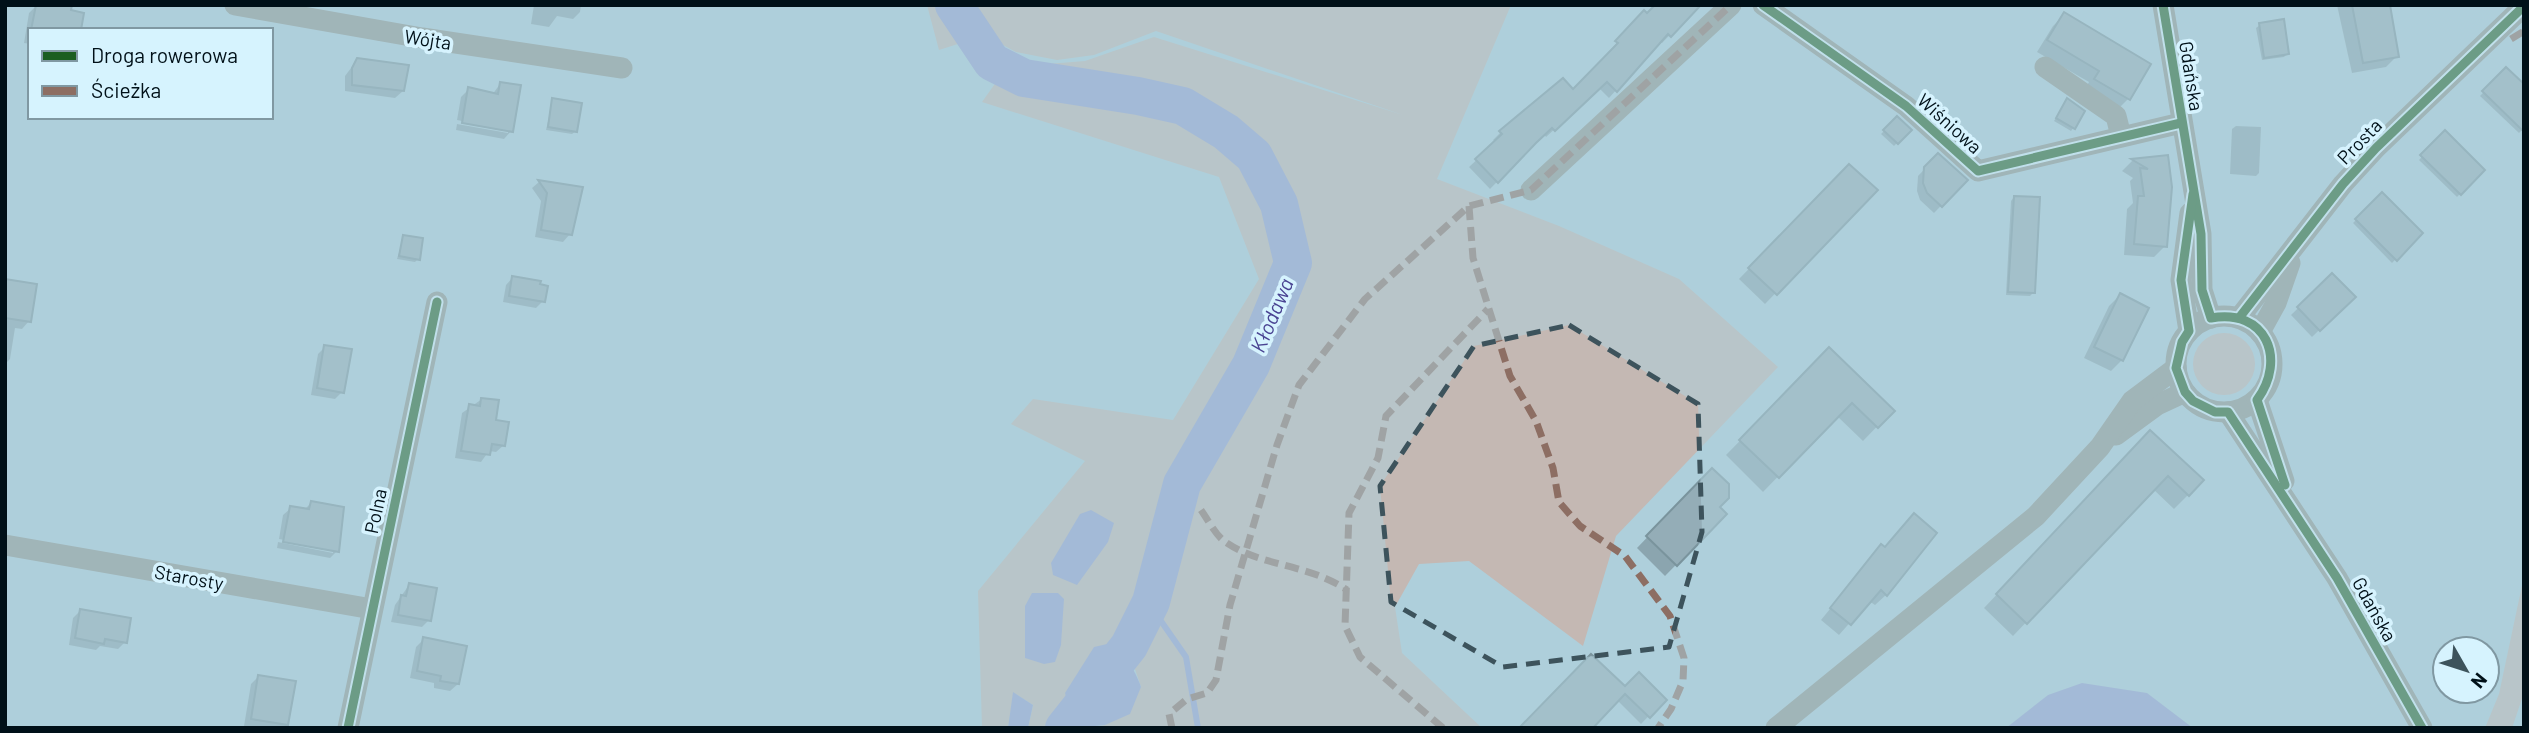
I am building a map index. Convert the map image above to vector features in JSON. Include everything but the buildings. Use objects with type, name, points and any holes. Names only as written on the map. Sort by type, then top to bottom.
[{"type":"street","name":"Wójta","points":[[235,5],[422,38],[622,68]]},
{"type":"street","points":[[1531,190],[1731,5]]},
{"type":"street","name":"Wiśniowa","points":[[1763,5],[1906,106],[1978,171],[2181,123]]},
{"type":"street","name":"Gdańska","points":[[2163,5],[2201,234],[2202,290],[2211,318]]},
{"type":"street","name":"Prosta","points":[[2239,318],[2294,251],[2343,184],[2376,148],[2524,6]]},
{"type":"street","points":[[2045,66],[2116,116],[2120,136]]},
{"type":"street","name":"Gdańska","points":[[2189,331],[2181,280],[2193,194]]},
{"type":"street","name":"Prosta","points":[[2260,332],[2276,303],[2294,251]]},
{"type":"street","name":"Polna","points":[[348,728],[437,302]]},
{"type":"street","points":[[2211,318],[2239,318],[2260,332],[2270,348],[2273,366],[2268,385],[2257,400],[2243,409],[2228,412],[2203,408],[2185,392],[2176,368],[2182,342],[2189,331],[2211,318]]},
{"type":"street","points":[[1776,728],[2036,516],[2100,447],[2132,401],[2176,368]]},
{"type":"street","points":[[2100,447],[2157,405],[2185,392]]},
{"type":"street","name":"Gdańska","points":[[2257,400],[2294,509]]},
{"type":"street","name":"Gdańska","points":[[2228,412],[2294,509],[2421,728]]},
{"type":"street","name":"Starosty","points":[[5,545],[372,609]]},
{"type":"highlighted area","points":[[1569,325],[1698,404],[1702,532],[1669,647],[1503,667],[1391,602],[1380,486],[1474,346]]},
{"type":"shaded area","points":[[927,5],[1511,5],[1437,179],[1559,226],[1679,279],[1778,367],[1616,536],[1583,646],[1469,561],[1419,564],[1395,607],[1402,653],[1482,728],[1088,728],[1105,725],[1141,687],[1135,669],[1122,655],[1077,728],[1028,728],[1033,705],[1014,693],[1008,728],[982,728],[978,591],[1085,461],[1011,424],[1033,399],[1173,420],[1259,279],[1219,177],[982,102],[1014,57],[1048,64],[1085,61],[1154,37],[1403,115],[1156,31],[1094,55],[1057,60],[1016,52],[990,38],[988,30],[986,35],[939,50]]},
{"type":"shaded area","points":[[2218,333],[2230,333],[2246,342],[2253,352],[2253,376],[2246,386],[2230,395],[2218,395],[2207,390],[2198,381],[2193,370],[2193,358],[2198,347],[2207,338]]},
{"type":"shaded area","points":[[2524,576],[2524,693],[2512,728],[2485,728],[2494,705],[2501,705],[2501,685]]},
{"type":"water","points":[[1091,510],[1114,523],[1108,542],[1077,585],[1053,575],[1051,563],[1080,514]]},
{"type":"water","points":[[1032,593],[1058,593],[1064,599],[1061,645],[1055,662],[1044,664],[1025,658],[1025,606]]},
{"type":"water","points":[[1107,644],[1128,662],[1141,687],[1130,714],[1105,725],[1075,728],[1065,693],[1094,647]]},
{"type":"water","points":[[2082,683],[2147,693],[2193,728],[2006,728],[2048,695]]},
{"type":"water","points":[[1013,692],[1033,705],[1028,728],[1008,728]]},
{"type":"waterway","name":"Kłodawa","points":[[954,5],[992,62],[1024,78],[1183,106],[1226,132],[1254,156],[1279,204],[1293,263],[1251,365],[1182,484],[1151,602],[1129,646],[1064,728]]},
{"type":"waterway","name":"Kłodawa","points":[[1151,602],[1154,611],[1186,657],[1198,728]]},
{"type":"marked path","points":[[1172,728],[1169,714],[1187,699],[1207,693],[1216,680],[1230,605],[1277,445],[1299,385],[1365,299],[1469,206],[1531,190],[1731,5]]},
{"type":"marked path","points":[[2511,39],[2524,31]]},
{"type":"marked path","points":[[1469,206],[1473,258],[1510,376],[1536,421],[1553,468],[1559,502],[1580,526],[1625,556],[1670,616],[1684,658],[1683,681],[1671,709],[1658,728]]},
{"type":"marked path","points":[[1443,728],[1360,657],[1345,626],[1349,513],[1378,458],[1386,416],[1488,309]]},
{"type":"marked path","points":[[1201,510],[1221,538],[1238,549],[1332,581],[1347,590]]},
{"type":"cycle path","points":[[1763,5],[1906,106],[1978,171],[2181,123]]},
{"type":"cycle path","points":[[2163,5],[2201,234],[2202,290],[2211,318],[2230,317],[2246,321],[2258,329],[2266,340],[2270,353],[2270,368],[2266,384],[2257,400],[2285,485]]},
{"type":"cycle path","points":[[2239,318],[2343,184],[2376,148],[2524,6]]},
{"type":"cycle path","points":[[2193,194],[2181,280],[2189,331],[2182,342],[2176,368],[2185,392],[2193,401],[2215,412],[2228,412],[2337,578],[2422,728]]},
{"type":"cycle path","points":[[348,728],[437,302]]}]
